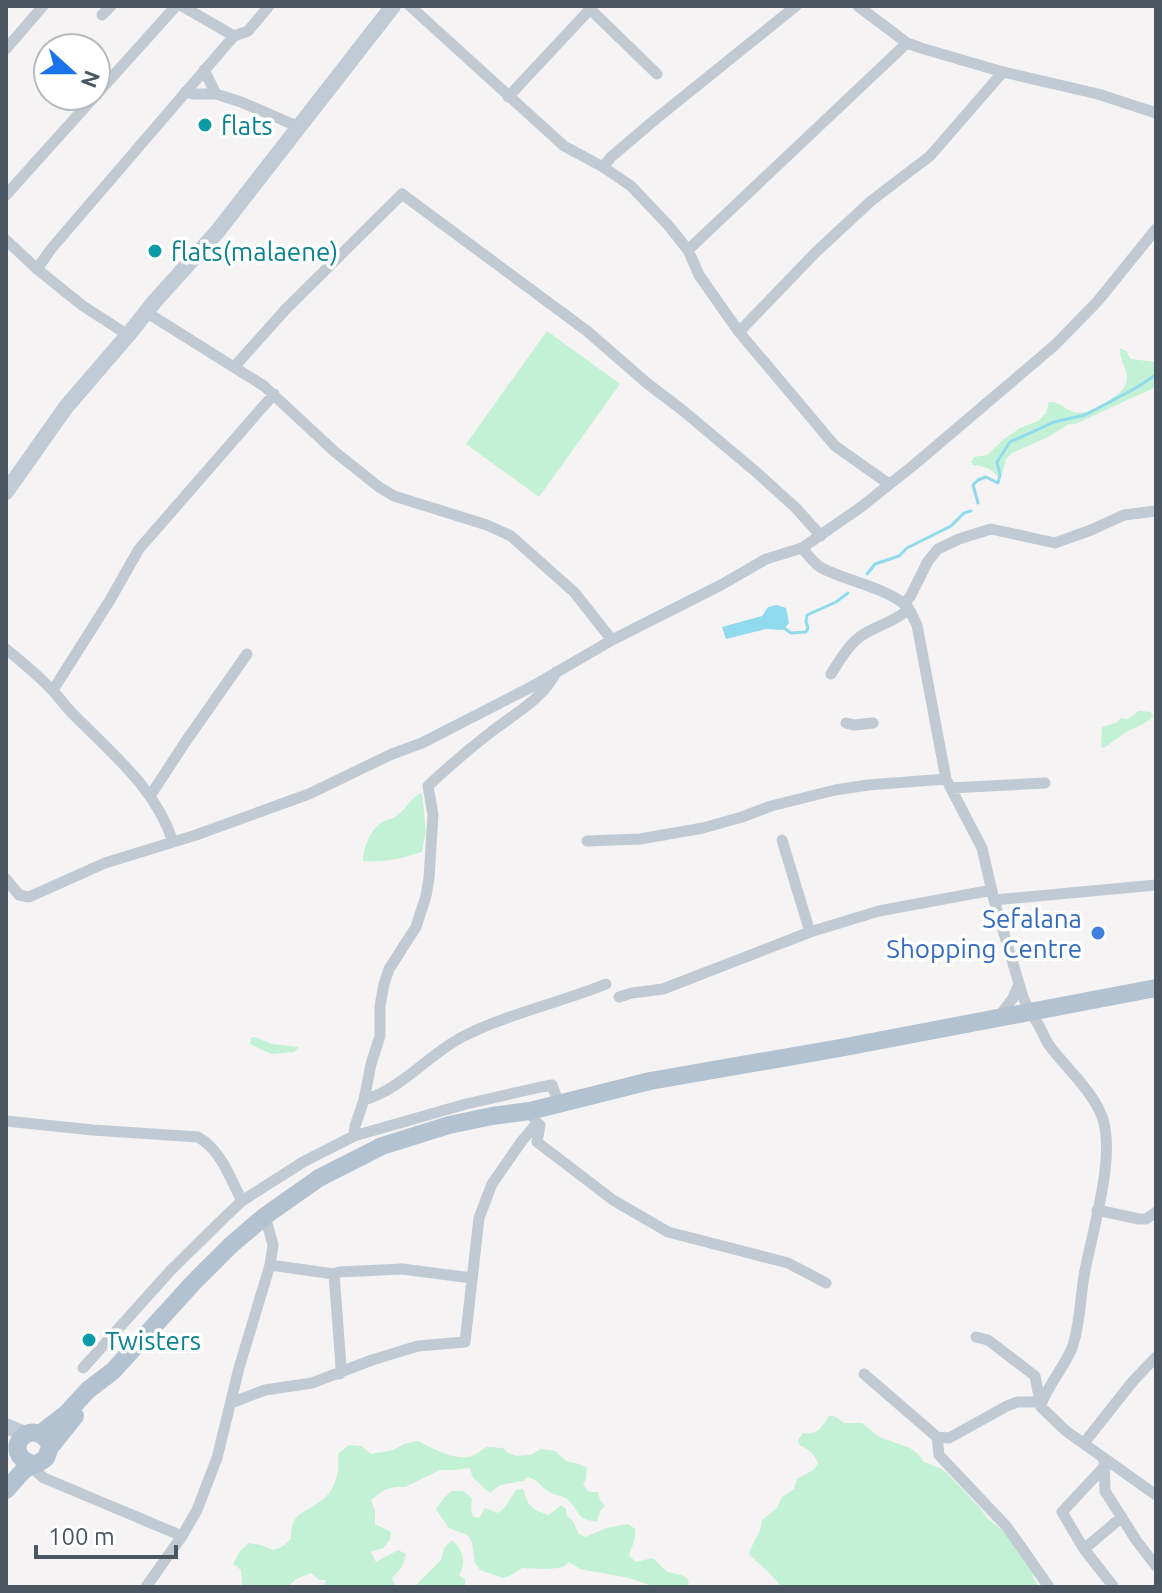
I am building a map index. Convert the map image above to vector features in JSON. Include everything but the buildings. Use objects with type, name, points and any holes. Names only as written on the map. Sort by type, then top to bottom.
[{"type":"main road","points":[[6,492],[66,407],[217,232],[393,6]]},
{"type":"main road","points":[[6,1479],[30,1449],[73,1418],[231,1245],[265,1216],[319,1178],[382,1146],[449,1125],[492,1116],[534,1117],[559,1104],[650,1081],[1156,988]]},
{"type":"main road","points":[[6,1427],[30,1449]]},
{"type":"main road","points":[[6,1490],[22,1472],[30,1449]]},
{"type":"street","points":[[6,49],[43,6]]},
{"type":"street","points":[[6,195],[179,6],[234,36]]},
{"type":"street","points":[[37,269],[204,70],[234,36],[248,31],[269,6]]},
{"type":"street","points":[[410,6],[564,146],[631,186],[688,250],[699,275],[739,332],[835,446],[889,484]]},
{"type":"street","points":[[603,167],[645,128],[796,6]]},
{"type":"street","points":[[858,6],[907,43],[1003,72],[1098,94],[1156,113]]},
{"type":"street","points":[[508,97],[592,7],[657,74]]},
{"type":"street","points":[[688,250],[907,43]]},
{"type":"street","points":[[204,70],[216,94]]},
{"type":"street","points":[[739,332],[816,252],[871,201],[930,156],[1003,72]]},
{"type":"street","points":[[185,92],[216,94],[299,127]]},
{"type":"street","points":[[234,367],[296,299],[402,194],[587,331],[755,471],[796,508],[821,536]]},
{"type":"street","points":[[6,879],[19,895],[29,897],[105,863],[309,794],[422,743],[533,686],[612,640],[766,559],[802,548],[915,464],[1055,345],[1097,302],[1156,229]]},
{"type":"street","points":[[6,240],[83,306],[128,335]]},
{"type":"street","points":[[146,312],[274,394],[335,452],[394,496],[487,525],[511,536],[574,592],[612,640]]},
{"type":"street","points":[[53,690],[136,554],[274,394]]},
{"type":"street","points":[[831,674],[863,634],[902,615],[928,561],[938,549],[991,529],[1055,543],[1124,515],[1156,511]]},
{"type":"street","points":[[802,548],[816,564],[887,594],[906,606],[917,625],[949,784],[982,848],[993,895],[1029,1011],[1049,1044],[1076,1076],[1101,1114],[1106,1160],[1075,1339],[1063,1367],[1040,1402]]},
{"type":"street","points":[[6,649],[53,690],[113,752],[150,796],[173,842]]},
{"type":"street","points":[[150,796],[247,654]]},
{"type":"street","points":[[354,1136],[380,1036],[384,984],[389,969],[416,927],[426,896],[433,815],[428,786],[488,734],[541,694],[556,672]]},
{"type":"street","points":[[846,723],[873,723]]},
{"type":"street","points":[[587,841],[640,839],[703,828],[835,790],[879,784],[1045,783]]},
{"type":"street","points":[[782,840],[810,932]]},
{"type":"street","points":[[619,997],[663,989],[810,932],[879,911],[993,895],[1156,885]]},
{"type":"street","points":[[998,1017],[1013,998],[1019,983]]},
{"type":"street","points":[[364,1100],[395,1085],[461,1038],[606,984]]},
{"type":"street","points":[[83,1368],[158,1285],[242,1201],[303,1162],[354,1136],[466,1104],[552,1085],[559,1104]]},
{"type":"street","points":[[231,1403],[265,1390],[312,1383],[418,1346],[465,1342],[479,1218],[492,1184],[534,1117],[540,1125],[537,1142],[640,1217],[668,1232],[788,1263],[826,1283]]},
{"type":"street","points":[[6,1121],[198,1137],[219,1156],[242,1201]]},
{"type":"street","points":[[1097,1210],[1139,1219],[1146,1219],[1156,1212]]},
{"type":"street","points":[[146,1587],[197,1510],[217,1458],[239,1368],[270,1265],[273,1245],[265,1216]]},
{"type":"street","points":[[270,1265],[334,1274],[402,1269],[472,1278]]},
{"type":"street","points":[[334,1274],[340,1374]]},
{"type":"street","points":[[158,1285],[176,1302]]},
{"type":"street","points":[[976,1337],[988,1340],[1035,1376],[1041,1407],[1045,1412],[1104,1463],[1156,1495]]},
{"type":"street","points":[[1084,1443],[1156,1357]]},
{"type":"street","points":[[864,1374],[937,1437],[949,1438],[1017,1402],[1040,1402]]},
{"type":"street","points":[[937,1437],[939,1455],[1007,1527],[1049,1587]]},
{"type":"street","points":[[30,1449],[44,1478],[182,1536]]},
{"type":"street","points":[[1104,1463],[1105,1491],[1156,1566]]},
{"type":"street","points":[[1104,1463],[1062,1512],[1084,1549],[1113,1587]]},
{"type":"street","points":[[1084,1549],[1122,1517]]},
{"type":"green space","points":[[547,331],[620,384],[539,497],[466,444]]},
{"type":"green space","points":[[1120,348],[1131,359],[1156,362],[1156,387],[1069,424],[1012,453],[1006,459],[1002,475],[997,476],[986,468],[973,465],[974,457],[987,455],[1020,428],[1038,421],[1046,413],[1049,402],[1078,413],[1100,406],[1115,396],[1127,379]]},
{"type":"green space","points":[[1139,711],[1151,712],[1153,717],[1101,747],[1102,727],[1121,718],[1128,719]]},
{"type":"green space","points":[[422,793],[426,831],[422,852],[393,860],[363,861],[374,829],[397,816]]},
{"type":"green space","points":[[251,1038],[272,1044],[299,1047],[294,1052],[271,1054],[250,1044]]},
{"type":"green space","points":[[829,1416],[844,1423],[862,1423],[879,1437],[910,1448],[924,1462],[948,1474],[987,1518],[1003,1531],[1032,1568],[1039,1587],[781,1587],[749,1554],[762,1520],[777,1508],[782,1497],[794,1489],[797,1479],[818,1464],[811,1452],[799,1445],[798,1440],[803,1433],[819,1429]]},
{"type":"green space","points":[[418,1441],[456,1457],[472,1456],[487,1447],[503,1448],[517,1456],[530,1455],[541,1449],[555,1451],[566,1461],[587,1468],[583,1485],[589,1492],[598,1492],[605,1506],[597,1521],[590,1521],[582,1517],[567,1499],[549,1492],[528,1477],[523,1481],[500,1485],[490,1493],[473,1478],[470,1468],[440,1470],[405,1487],[384,1490],[371,1500],[375,1524],[391,1532],[390,1540],[383,1548],[371,1552],[376,1562],[398,1550],[406,1554],[402,1567],[392,1578],[396,1587],[323,1587],[326,1580],[319,1580],[311,1573],[296,1579],[288,1587],[241,1587],[241,1570],[233,1564],[240,1551],[249,1543],[273,1550],[291,1539],[296,1519],[326,1497],[333,1486],[338,1454],[349,1445],[361,1446],[371,1454]]},
{"type":"green space","points":[[523,1489],[528,1503],[539,1512],[549,1515],[561,1505],[578,1533],[585,1537],[628,1524],[635,1529],[629,1556],[636,1562],[653,1558],[667,1572],[688,1579],[689,1587],[655,1587],[629,1578],[580,1569],[569,1562],[563,1567],[550,1569],[522,1568],[503,1578],[480,1570],[467,1535],[449,1528],[436,1509],[452,1491],[463,1491],[472,1498],[473,1517],[479,1518],[485,1508],[498,1513],[516,1490]]},
{"type":"green space","points":[[452,1540],[463,1556],[459,1575],[465,1579],[465,1587],[414,1587],[441,1560],[444,1548]]},
{"type":"water","points":[[777,605],[786,608],[789,623],[783,630],[766,629],[726,639],[722,627],[762,616],[768,607]]},
{"type":"waterway","points":[[978,503],[973,485],[986,477],[998,483],[997,462],[1010,442],[1054,422],[1085,415],[1156,375]]},
{"type":"waterway","points":[[867,574],[875,564],[899,556],[907,548],[951,526],[964,513],[971,511]]},
{"type":"waterway","points":[[784,628],[791,633],[806,632],[807,615],[848,593]]},
{"type":"place","name":"flats","points":[[205,125]]},
{"type":"place","name":"flats(malaene)","points":[[155,251]]},
{"type":"place","name":"Sefalana Shopping Centre","points":[[1098,933]]},
{"type":"place","name":"Twisters","points":[[89,1340]]}]
